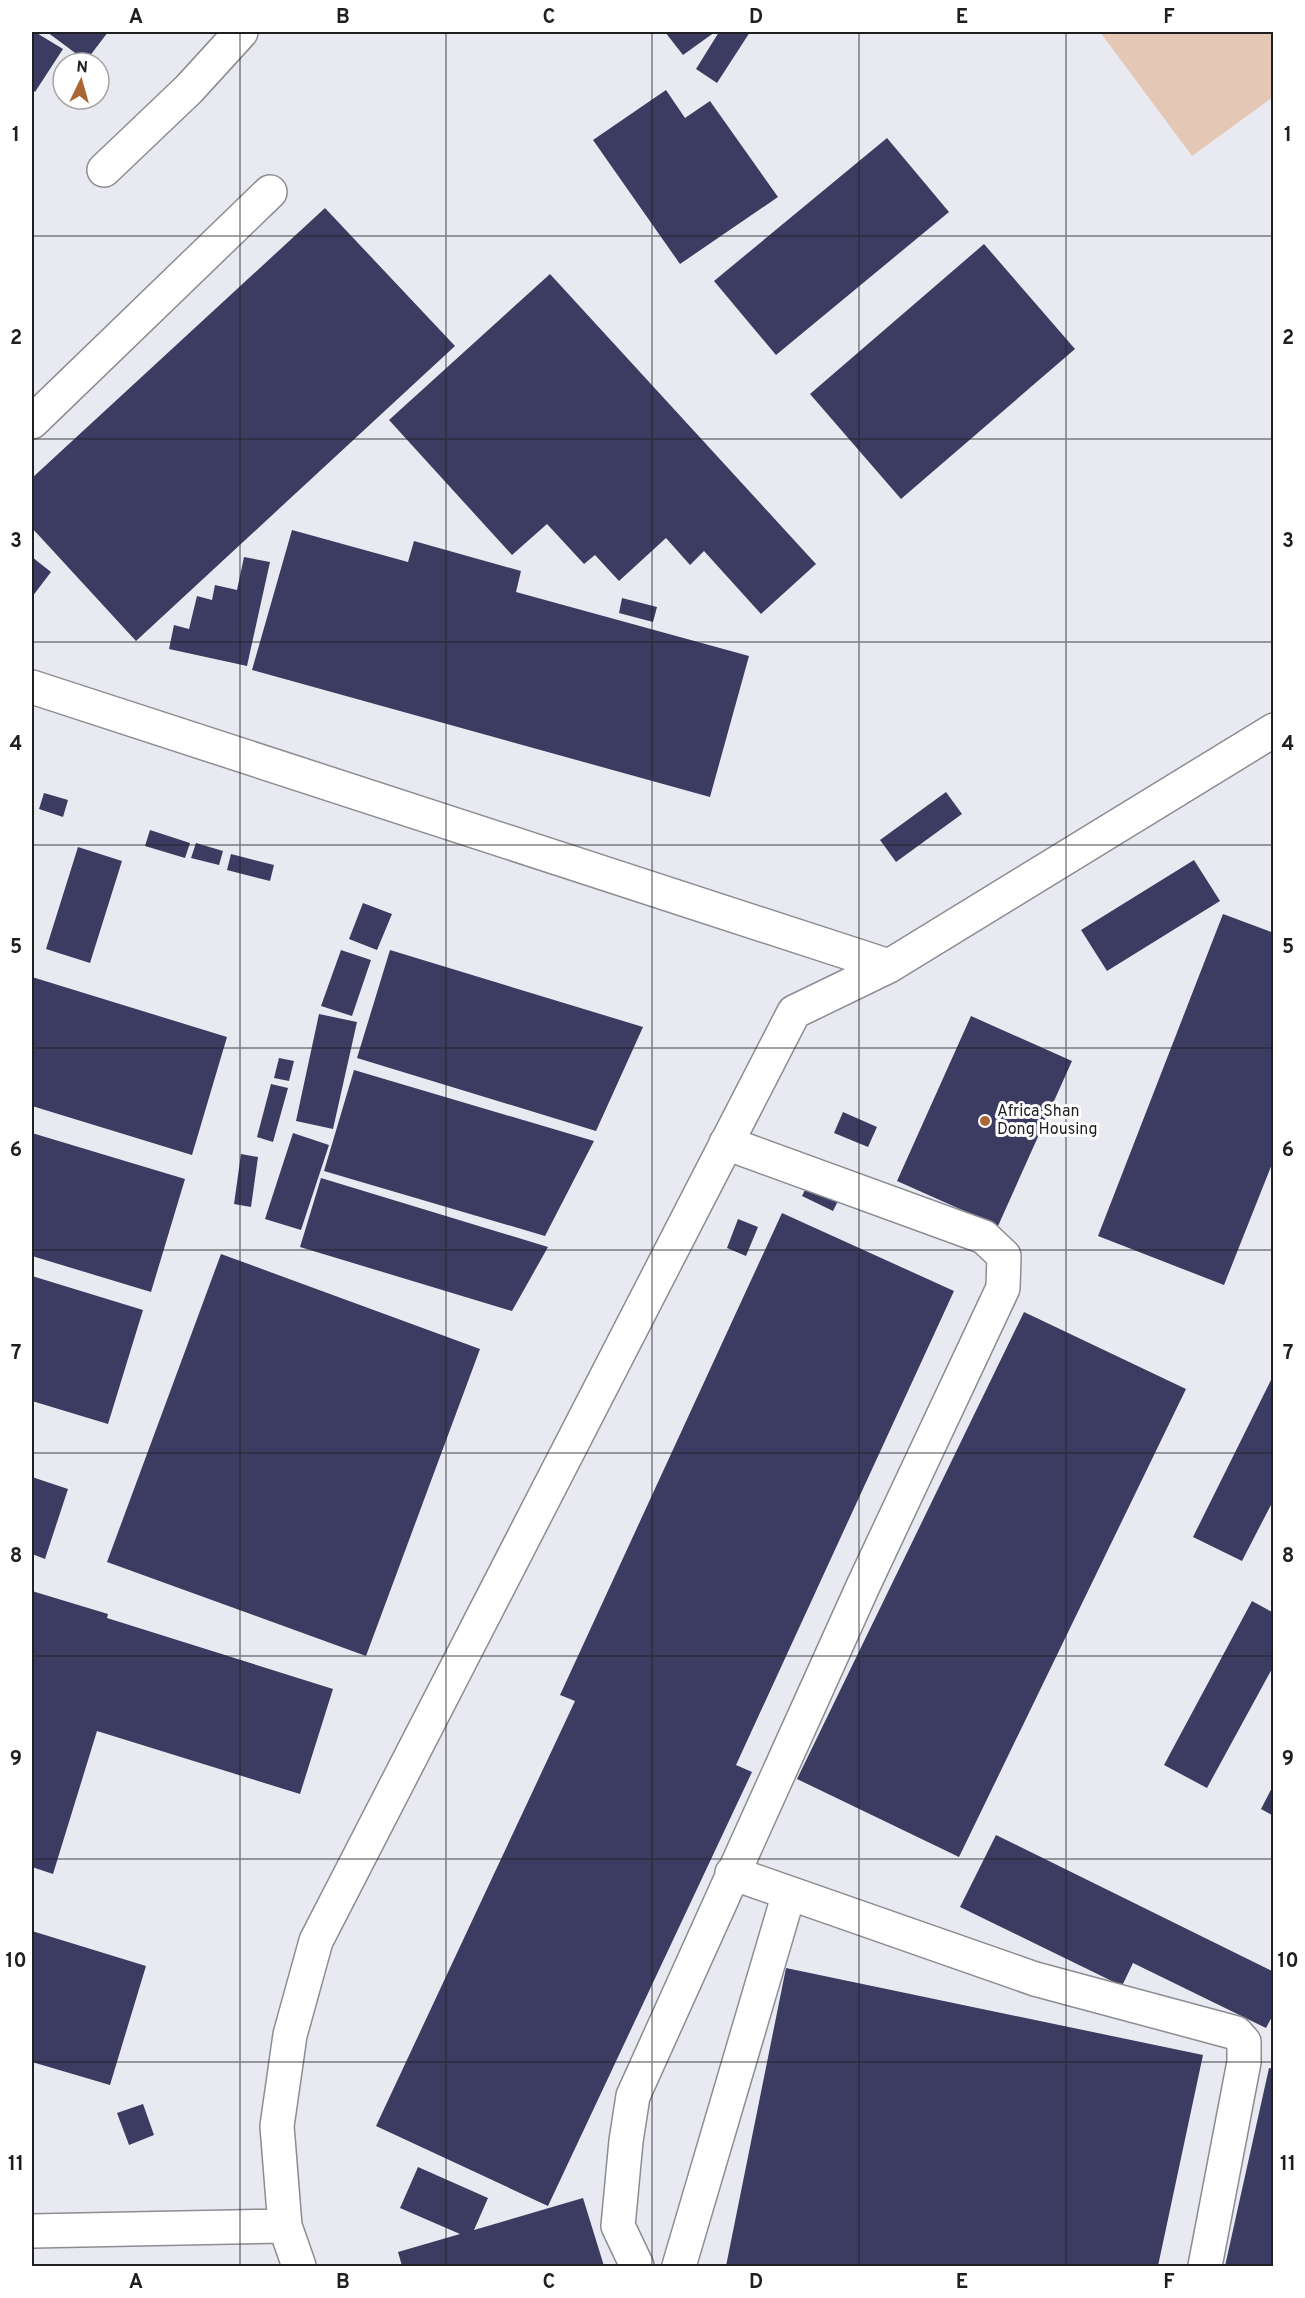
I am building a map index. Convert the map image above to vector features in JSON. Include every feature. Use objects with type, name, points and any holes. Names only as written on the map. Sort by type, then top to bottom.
[{"type":"street","points":[[104,170],[189,89],[241,32]]},
{"type":"street","points":[[32,422],[270,192]]},
{"type":"street","points":[[32,687],[889,966]]},
{"type":"street","points":[[299,2266],[285,2226],[277,2126],[290,2035],[316,1941],[794,1012],[889,966],[1274,730]]},
{"type":"street","points":[[637,2266],[618,2226],[633,2096],[864,1584],[1003,1288],[1004,1256],[984,1237],[726,1143]]},
{"type":"street","points":[[732,1873],[1035,1979],[1236,2033],[1244,2042],[1244,2062],[1205,2266]]},
{"type":"street","points":[[679,2266],[789,1893]]},
{"type":"street","points":[[32,2231],[285,2226]]},
{"type":"shaded area","points":[[1100,32],[1273,32],[1273,97],[1192,156]]},
{"type":"building","points":[[32,32],[35,32],[63,49],[51,51],[51,67],[35,92],[32,89]]},
{"type":"building","points":[[47,32],[108,32],[94,51],[73,51]]},
{"type":"building","points":[[665,32],[715,32],[683,55]]},
{"type":"building","points":[[719,32],[750,32],[717,83],[696,69]]},
{"type":"building","points":[[666,90],[685,118],[710,101],[778,197],[680,264],[593,140]]},
{"type":"building","points":[[887,138],[949,212],[776,355],[714,281]]},
{"type":"building","points":[[325,208],[455,346],[136,641],[32,528],[32,478]]},
{"type":"building","points":[[984,244],[1075,349],[901,499],[810,394]]},
{"type":"building","points":[[550,274],[816,564],[761,614],[704,551],[690,565],[666,538],[619,581],[595,555],[584,564],[547,524],[512,555],[389,420]]},
{"type":"building","points":[[292,530],[408,562],[414,541],[521,571],[516,592],[749,656],[710,797],[252,670]]},
{"type":"building","points":[[32,557],[51,572],[32,597]]},
{"type":"building","points":[[244,557],[270,562],[247,666],[169,649],[174,625],[189,629],[197,596],[212,600],[215,585],[237,590]]},
{"type":"building","points":[[622,598],[657,607],[653,622],[619,613]]},
{"type":"building","points":[[946,792],[962,814],[896,862],[880,840]]},
{"type":"building","points":[[44,793],[68,800],[63,817],[39,809]]},
{"type":"building","points":[[150,830],[190,843],[185,858],[145,846]]},
{"type":"building","points":[[196,843],[223,851],[219,865],[191,858]]},
{"type":"building","points":[[78,847],[122,861],[90,963],[46,949]]},
{"type":"building","points":[[231,854],[274,865],[270,881],[227,870]]},
{"type":"building","points":[[1194,860],[1220,901],[1107,971],[1081,930]]},
{"type":"building","points":[[363,903],[392,914],[377,950],[349,939]]},
{"type":"building","points":[[1223,914],[1274,933],[1274,1159],[1224,1285],[1098,1236]]},
{"type":"building","points":[[341,950],[371,960],[352,1016],[321,1006]]},
{"type":"building","points":[[390,950],[643,1027],[596,1131],[357,1058]]},
{"type":"building","points":[[32,977],[227,1037],[192,1155],[32,1106]]},
{"type":"building","points":[[319,1014],[357,1022],[333,1129],[296,1121]]},
{"type":"building","name":"Africa Shan Dong Housing","points":[[971,1016],[1072,1061],[998,1226],[897,1181]]},
{"type":"building","points":[[279,1058],[294,1061],[289,1081],[274,1078]]},
{"type":"building","points":[[354,1070],[594,1141],[545,1236],[324,1171]]},
{"type":"building","points":[[271,1084],[288,1088],[273,1142],[257,1137]]},
{"type":"building","points":[[843,1112],[877,1127],[868,1147],[834,1133]]},
{"type":"building","points":[[32,1133],[185,1179],[151,1292],[32,1256]]},
{"type":"building","points":[[293,1133],[329,1145],[301,1230],[265,1219]]},
{"type":"building","points":[[241,1154],[258,1157],[251,1207],[234,1204]]},
{"type":"building","points":[[321,1178],[548,1247],[512,1311],[300,1247]]},
{"type":"building","points":[[811,1178],[842,1193],[833,1211],[802,1196]]},
{"type":"building","points":[[782,1213],[954,1291],[736,1765],[752,1772],[548,2206],[376,2126],[575,1701],[560,1695]]},
{"type":"building","points":[[738,1219],[758,1227],[746,1256],[727,1248]]},
{"type":"building","points":[[221,1254],[480,1349],[366,1656],[107,1562]]},
{"type":"building","points":[[32,1276],[143,1310],[108,1424],[32,1401]]},
{"type":"building","points":[[1024,1312],[1186,1389],[959,1857],[797,1779]]},
{"type":"building","points":[[1274,1374],[1274,1499],[1242,1561],[1193,1537]]},
{"type":"building","points":[[32,1477],[68,1489],[45,1559],[32,1554]]},
{"type":"building","points":[[32,1591],[108,1614],[107,1618],[333,1689],[300,1794],[97,1731],[53,1874],[32,1867]]},
{"type":"building","points":[[1252,1601],[1274,1613],[1274,1665],[1207,1788],[1164,1765]]},
{"type":"building","points":[[1274,1784],[1274,1816],[1261,1809]]},
{"type":"building","points":[[996,1835],[1274,1972],[1274,2013],[1266,2028],[1133,1963],[1122,1986],[960,1907]]},
{"type":"building","points":[[32,1931],[146,1966],[110,2085],[32,2062]]},
{"type":"building","points":[[786,1968],[1203,2055],[1158,2266],[726,2266]]},
{"type":"building","points":[[1269,2068],[1274,2069],[1274,2266],[1225,2266]]},
{"type":"building","points":[[143,2104],[154,2135],[129,2145],[117,2113]]},
{"type":"building","points":[[418,2167],[488,2198],[474,2230],[583,2198],[604,2266],[402,2266],[398,2252],[460,2234],[400,2208]]},
{"type":"place","name":"Africa Shan Dong Housing","points":[[985,1121]]}]
